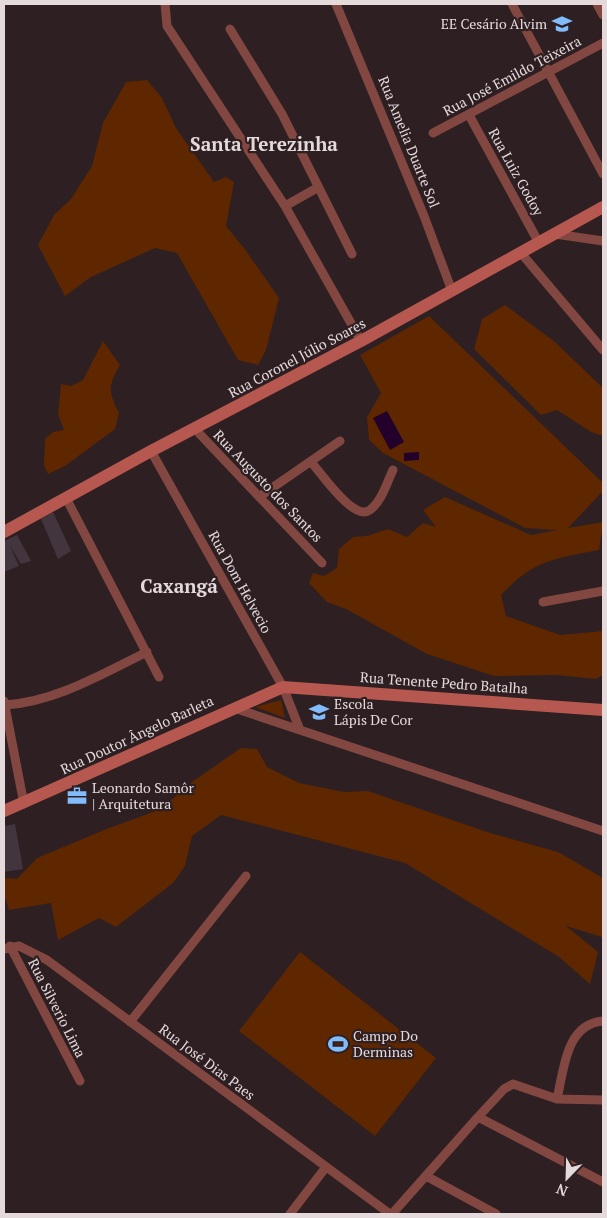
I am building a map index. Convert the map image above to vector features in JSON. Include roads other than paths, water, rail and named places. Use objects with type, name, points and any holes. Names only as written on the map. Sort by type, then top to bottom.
[{"type":"street","points":[[165,4],[166,26],[285,206],[361,341]]},
{"type":"street","name":"Rua Amelia Duarte Sol","points":[[336,4],[424,216],[452,291]]},
{"type":"street","points":[[512,4],[603,174]]},
{"type":"street","points":[[597,4],[603,15]]},
{"type":"street","points":[[230,29],[282,114],[317,188],[352,254]]},
{"type":"street","name":"Rua José Emildo Teixeira","points":[[433,133],[603,43]]},
{"type":"street","name":"Rua Luiz Godoy","points":[[469,115],[539,243]]},
{"type":"street","points":[[285,206],[317,188]]},
{"type":"street","name":"Rua Coronel Júlio Soares","points":[[4,532],[361,341],[603,208]]},
{"type":"street","points":[[555,234],[603,241]]},
{"type":"street","points":[[521,253],[603,350]]},
{"type":"street","name":"Rua Augusto dos Santos","points":[[195,429],[322,563]]},
{"type":"street","points":[[260,498],[340,441]]},
{"type":"street","name":"Rua Dom Helvecio","points":[[151,452],[283,687],[300,730]]},
{"type":"street","points":[[312,462],[346,503],[360,512],[365,512],[374,506],[393,470]]},
{"type":"street","points":[[66,498],[159,677]]},
{"type":"street","points":[[543,602],[603,591]]},
{"type":"street","points":[[24,804],[4,702],[32,701],[52,695],[147,652]]},
{"type":"street","name":"Rua Doutor Ângelo Barleta","points":[[4,811],[24,804],[283,687]]},
{"type":"street","name":"Rua Tenente Pedro Batalha","points":[[283,687],[603,710]]},
{"type":"street","points":[[234,708],[603,831]]},
{"type":"street","points":[[130,1022],[246,876]]},
{"type":"street","name":"Rua José Dias Paes","points":[[7,948],[19,946],[36,953],[391,1214]]},
{"type":"street","name":"Rua Silverio Lima","points":[[7,948],[80,1081]]},
{"type":"street","points":[[557,1099],[570,1045],[577,1033],[583,1026],[603,1021]]},
{"type":"street","points":[[391,1214],[504,1089],[513,1084],[557,1099],[603,1100]]},
{"type":"street","points":[[478,1117],[603,1182]]},
{"type":"street","points":[[290,1214],[326,1167]]},
{"type":"street","points":[[426,1176],[496,1214]]},
{"type":"place","name":"EE Cesário Alvim","points":[[562,24]]},
{"type":"place","name":"Escola Lápis De Cor","points":[[319,712]]},
{"type":"place","name":"Leonardo Samôr | Arquitetura","points":[[77,796]]},
{"type":"place","name":"Campo Do Derminas","points":[[338,1044]]},
{"type":"district","name":"Santa Terezinha","points":[[264,144]]},
{"type":"district","name":"Caxangá","points":[[179,586]]}]
